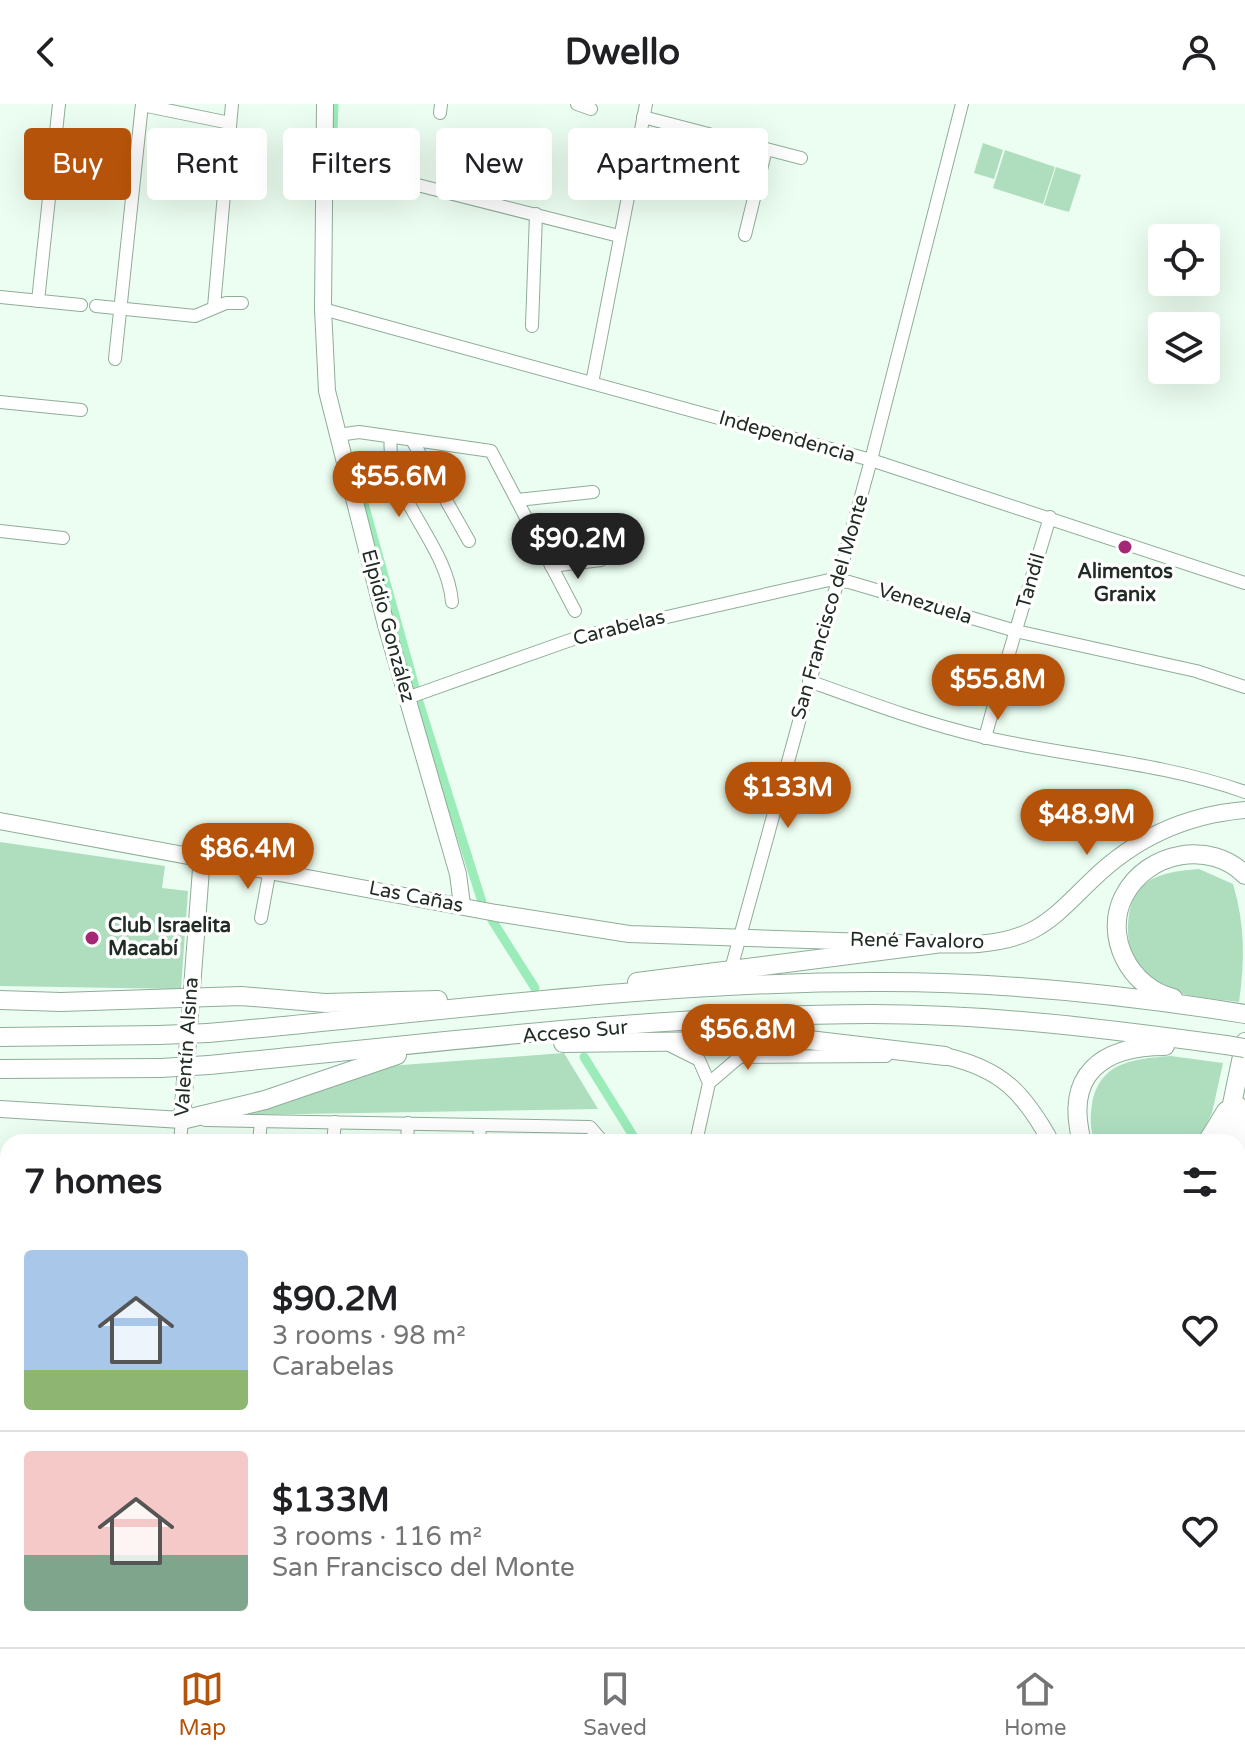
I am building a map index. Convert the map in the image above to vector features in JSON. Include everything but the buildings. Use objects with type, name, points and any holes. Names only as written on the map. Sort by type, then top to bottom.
[{"type":"highway","points":[[1239,1013],[1150,990],[1133,975],[1124,959],[1117,913],[1125,893],[1140,876],[1164,861],[1182,855],[1203,853],[1223,858],[1245,875]]},
{"type":"highway","points":[[0,1000],[61,1002],[241,996],[325,1003],[540,1000],[731,969],[935,944]]},
{"type":"highway","name":"Acceso Sur","points":[[0,1037],[208,1033],[540,1000],[758,984],[909,982],[1086,994],[1239,1013]]},
{"type":"highway","name":"Acceso Sur","points":[[0,1069],[209,1065],[690,1021],[872,1014],[1097,1028],[1239,1045]]},
{"type":"highway","points":[[476,1041],[770,1039],[875,1046],[945,1056]]},
{"type":"highway","points":[[182,1120],[265,1100],[359,1066],[450,1041]]},
{"type":"highway","points":[[1080,1134],[1076,1121],[1078,1094],[1088,1074],[1102,1059],[1146,1046],[1239,1045],[1237,1074],[1225,1134]]},
{"type":"highway","points":[[1237,1074],[1241,1134]]},
{"type":"highway","points":[[1212,1134],[1232,1102]]},
{"type":"main road","name":"Elpidio González","points":[[325,104],[323,309],[327,391],[407,698],[458,874],[462,905]]},
{"type":"main road","name":"René Favaloro","points":[[741,937],[987,943],[1031,931],[1071,901],[1116,858],[1149,836],[1187,820],[1245,810]]},
{"type":"main road","name":"Las Cañas","points":[[0,821],[202,856],[496,913],[660,937],[741,937]]},
{"type":"main road","name":"Valentín Alsina","points":[[182,1120],[202,856]]},
{"type":"main road","points":[[945,1056],[970,1062],[1004,1079],[1030,1104],[1047,1134]]},
{"type":"main road","points":[[0,1109],[182,1120]]},
{"type":"street","points":[[38,301],[59,104]]},
{"type":"street","points":[[214,307],[232,104]]},
{"type":"street","points":[[577,104],[591,109]]},
{"type":"street","name":"San Francisco del Monte","points":[[731,969],[871,460],[962,104]]},
{"type":"street","points":[[115,359],[142,105],[230,123]]},
{"type":"street","points":[[592,383],[644,111],[699,128]]},
{"type":"street","points":[[768,150],[801,158]]},
{"type":"street","points":[[420,185],[619,236]]},
{"type":"street","points":[[745,235],[754,200]]},
{"type":"street","points":[[532,326],[536,214]]},
{"type":"street","points":[[0,297],[81,305]]},
{"type":"street","points":[[96,306],[195,316],[214,307],[242,303]]},
{"type":"street","name":"Independencia","points":[[323,309],[871,460],[1245,583]]},
{"type":"street","points":[[0,402],[81,410]]},
{"type":"street","points":[[338,435],[359,432],[491,451],[575,611]]},
{"type":"street","points":[[391,437],[390,464],[447,572],[452,602]]},
{"type":"street","points":[[412,440],[469,541]]},
{"type":"street","points":[[517,500],[593,492]]},
{"type":"street","name":"Tandil","points":[[985,738],[1009,645],[1050,517]]},
{"type":"street","points":[[0,531],[63,538]]},
{"type":"street","points":[[551,566],[601,560]]},
{"type":"street","name":"Carabelas","points":[[407,698],[579,637],[817,581],[838,580]]},
{"type":"street","name":"Venezuela","points":[[838,580],[1016,631],[1196,671],[1245,687]]},
{"type":"street","points":[[809,681],[912,719],[985,738],[1183,773],[1245,792]]},
{"type":"street","points":[[261,918],[270,869]]},
{"type":"street","points":[[698,1134],[709,1083],[737,1057],[770,1039]]},
{"type":"street","points":[[652,1042],[694,1056],[709,1083]]},
{"type":"street","points":[[737,1057],[945,1056]]},
{"type":"street","points":[[182,1120],[590,1127],[598,1134]]},
{"type":"street","name":"Valentín Alsina","points":[[181,1134],[182,1120]]},
{"type":"street","points":[[260,1134],[261,1121]]},
{"type":"street","points":[[334,1134],[335,1122]]},
{"type":"street","points":[[407,1134],[408,1123]]},
{"type":"street","points":[[479,1134],[480,1125]]},
{"type":"street","points":[[556,1134],[557,1126]]},
{"type":"green space","points":[[983,143],[1003,150],[994,179],[974,173]]},
{"type":"green space","points":[[1005,150],[1055,167],[1043,204],[993,188]]},
{"type":"green space","points":[[1056,167],[1081,175],[1069,212],[1044,205]]},
{"type":"green space","name":"Club Israelita Macabí","points":[[0,842],[165,866],[162,888],[188,891],[181,989],[0,986]]},
{"type":"green space","points":[[1199,869],[1233,884],[1243,943],[1239,1002],[1166,988],[1145,976],[1132,955],[1128,937],[1129,914],[1139,890],[1157,877]]},
{"type":"green space","points":[[564,1053],[598,1109],[233,1115],[388,1066]]},
{"type":"green space","points":[[1171,1056],[1223,1063],[1212,1113],[1201,1134],[1093,1134],[1091,1109],[1096,1090],[1103,1079],[1121,1065]]},
{"type":"waterway","points":[[333,128],[334,104]]},
{"type":"waterway","points":[[358,482],[415,687]]},
{"type":"waterway","points":[[419,702],[482,902]]},
{"type":"waterway","points":[[492,920],[535,988]]},
{"type":"waterway","points":[[584,1057],[632,1134]]},
{"type":"place","name":"Alimentos Granix","points":[[1125,547]]},
{"type":"place","name":"Club Israelita Macabí","points":[[92,938]]}]
